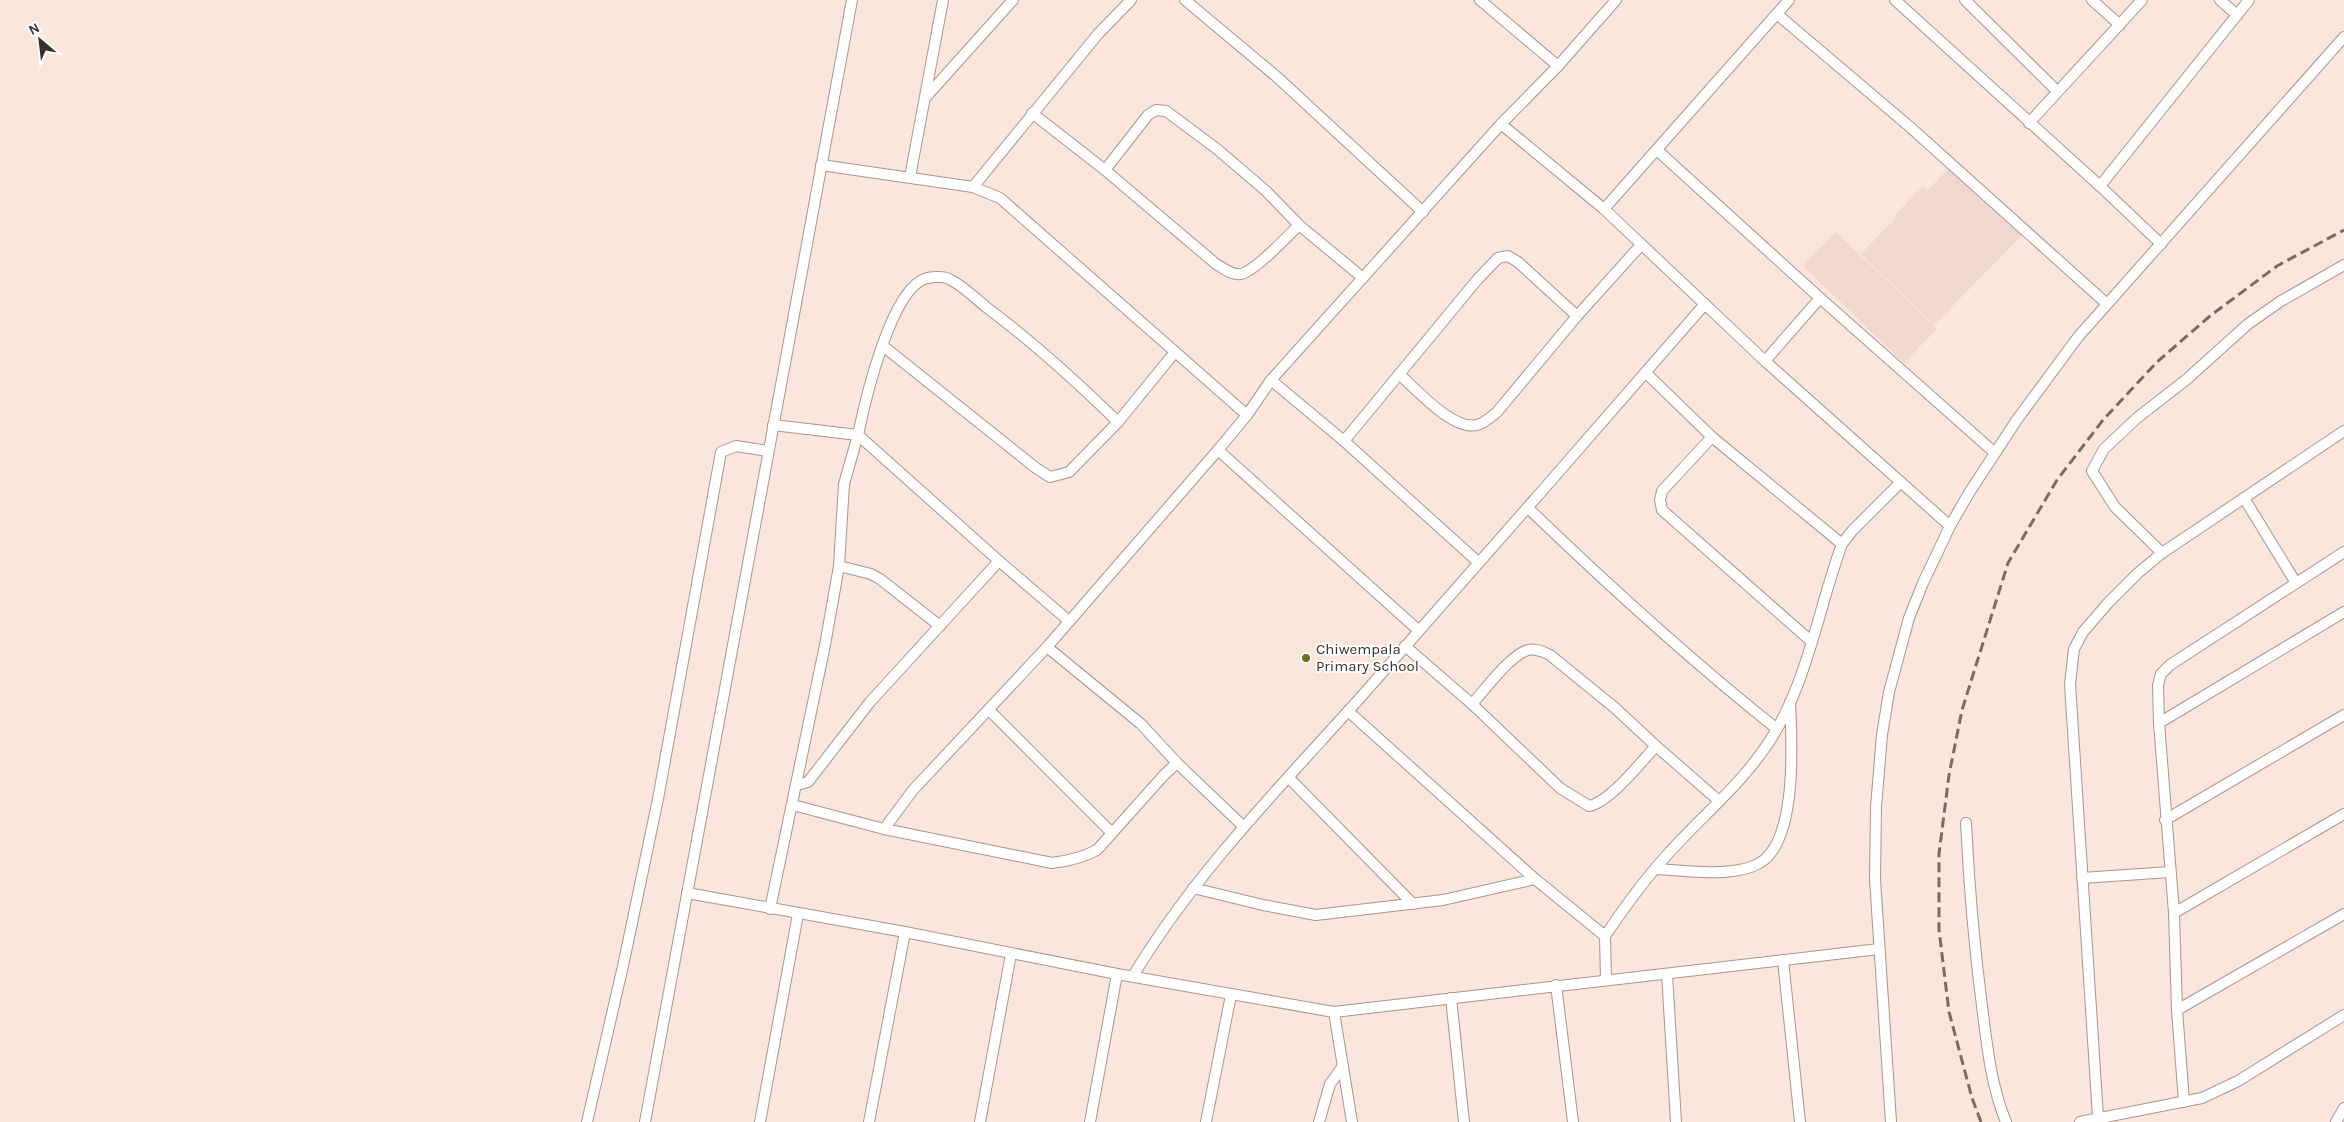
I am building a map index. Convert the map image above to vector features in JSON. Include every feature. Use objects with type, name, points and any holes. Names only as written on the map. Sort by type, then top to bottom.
[{"type":"street","points":[[645,1122],[852,0]]},
{"type":"street","points":[[910,177],[943,0]]},
{"type":"street","points":[[926,98],[1013,0]]},
{"type":"street","points":[[973,186],[1098,34],[1131,0]]},
{"type":"street","points":[[1185,0],[1277,77],[1422,212]]},
{"type":"street","points":[[1480,0],[1558,66]]},
{"type":"street","points":[[884,829],[914,790],[1048,647],[1218,450],[1247,415],[1271,380],[1501,124],[1558,66],[1616,0]]},
{"type":"street","points":[[1604,209],[1658,151],[1724,72],[1789,0]]},
{"type":"street","points":[[1895,0],[2100,186],[2161,244]]},
{"type":"street","points":[[1965,0],[2057,91]]},
{"type":"street","points":[[2092,0],[2120,25]]},
{"type":"street","points":[[2029,123],[2142,0]]},
{"type":"street","points":[[2220,0],[2237,15]]},
{"type":"street","points":[[2100,186],[2248,0]]},
{"type":"street","points":[[1777,14],[1910,127],[2107,304]]},
{"type":"street","points":[[1891,1121],[1878,949],[1875,879],[1876,807],[1882,735],[1889,692],[1909,618],[1950,526],[1995,453],[2078,337],[2344,37]]},
{"type":"street","points":[[1105,170],[1148,115],[1156,110],[1166,111],[1217,149],[1266,192],[1299,225],[1363,278]]},
{"type":"street","points":[[1032,113],[1105,170],[1216,264],[1234,274],[1242,274],[1250,270],[1278,247],[1299,225]]},
{"type":"street","points":[[1501,124],[1604,209],[1765,361],[1950,526]]},
{"type":"street","points":[[1658,151],[1995,453]]},
{"type":"street","points":[[821,164],[973,186],[1000,198],[1247,415]]},
{"type":"street","points":[[1400,374],[1449,418],[1466,425],[1475,425],[1497,412],[1577,316],[1641,244]]},
{"type":"street","points":[[1344,441],[1477,280],[1498,258],[1508,256],[1518,262],[1577,316]]},
{"type":"street","points":[[2162,553],[2116,506],[2092,472],[2104,448],[2248,324],[2282,301],[2344,265]]},
{"type":"street","points":[[770,909],[793,805],[839,566],[844,484],[866,396],[893,315],[910,291],[924,279],[937,277],[950,279],[1061,367],[1118,422]]},
{"type":"street","points":[[1765,361],[1820,298]]},
{"type":"street","points":[[1133,976],[1154,941],[1193,888],[1244,827],[1290,778],[1706,304]]},
{"type":"street","points":[[883,346],[1036,468],[1050,477],[1069,472],[1118,422],[1175,352]]},
{"type":"street","points":[[1646,373],[1712,437],[1842,544]]},
{"type":"street","points":[[1271,380],[1344,441],[1478,562]]},
{"type":"street","points":[[774,424],[858,434],[999,561],[1069,621]]},
{"type":"street","points":[[2098,1117],[2070,684],[2073,656],[2083,632],[2108,603],[2162,553],[2344,431]]},
{"type":"street","points":[[1712,437],[1662,491],[1660,500],[1662,510],[1812,642]]},
{"type":"street","points":[[587,1122],[623,966],[658,799],[721,452],[736,446],[768,451]]},
{"type":"street","points":[[1218,450],[1418,630]]},
{"type":"street","points":[[1606,980],[1605,936],[1624,907],[1655,869],[1720,801],[1763,752],[1777,729],[1790,701],[1812,642],[1842,544],[1852,531],[1901,482]]},
{"type":"street","points":[[2244,498],[2296,583]]},
{"type":"street","points":[[1528,508],[1581,559],[1727,690],[1777,729]]},
{"type":"street","points":[[2184,1102],[2177,1010],[2174,913],[2165,820],[2159,723],[2158,685],[2161,674],[2170,665],[2344,552]]},
{"type":"street","points":[[797,785],[808,782],[870,702],[999,561]]},
{"type":"street","points":[[839,566],[871,574],[880,579],[940,626]]},
{"type":"street","points":[[2159,723],[2344,612]]},
{"type":"street","points":[[1405,646],[1472,704],[1560,788],[1589,806],[1595,805],[1609,795],[1656,746]]},
{"type":"street","points":[[1048,647],[1141,724],[1177,763],[1244,827]]},
{"type":"street","points":[[1472,704],[1516,656],[1528,650],[1539,650],[1550,656],[1615,708],[1720,801]]},
{"type":"street","points":[[1655,869],[1720,872],[1740,870],[1764,861],[1774,848],[1786,820],[1791,778],[1790,701]]},
{"type":"street","points":[[989,710],[1112,834]]},
{"type":"street","points":[[1348,711],[1535,879],[1605,936]]},
{"type":"street","points":[[2165,820],[2344,715]]},
{"type":"street","points":[[793,805],[884,829],[1052,863],[1087,856],[1097,850],[1177,763]]},
{"type":"street","points":[[1290,778],[1413,904]]},
{"type":"street","points":[[2174,913],[2344,814]]},
{"type":"street","points":[[1966,823],[1970,912],[1984,1024],[1992,1077],[2006,1122]]},
{"type":"street","points":[[2082,878],[2170,872]]},
{"type":"street","points":[[1193,888],[1263,905],[1316,915],[1444,900],[1535,879]]},
{"type":"street","points":[[686,893],[905,932],[1231,995],[1334,1012],[1878,949]]},
{"type":"street","points":[[760,1122],[798,914]]},
{"type":"street","points":[[2177,1010],[2344,914]]},
{"type":"street","points":[[869,1122],[905,932]]},
{"type":"street","points":[[980,1122],[1011,954]]},
{"type":"street","points":[[1783,960],[1800,1122]]},
{"type":"street","points":[[1090,1122],[1117,974]]},
{"type":"street","points":[[1667,974],[1676,1122]]},
{"type":"street","points":[[1556,985],[1573,1122]]},
{"type":"street","points":[[1206,1122],[1231,995]]},
{"type":"street","points":[[1450,998],[1464,1122]]},
{"type":"street","points":[[1334,1012],[1352,1122]]},
{"type":"street","points":[[2080,1122],[2098,1117],[2184,1102],[2220,1091],[2344,1015]]},
{"type":"street","points":[[1319,1122],[1330,1084],[1343,1066]]},
{"type":"street","points":[[2336,1122],[2344,1108]]},
{"type":"shaded area","points":[[1949,168],[2022,235],[1934,325],[1861,254],[1896,218],[1894,216],[1917,192],[1923,187],[1927,191]]},
{"type":"shaded area","points":[[1836,232],[1937,329],[1904,363],[1803,266]]},
{"type":"railway","points":[[1981,1122],[1972,1098],[1949,1012],[1939,930],[1939,854],[1949,775],[1962,710],[2008,563],[2057,480],[2103,420],[2157,362],[2210,316],[2277,266],[2344,230]]},
{"type":"place","name":"Chiwempala Primary School","points":[[1306,658]]}]
